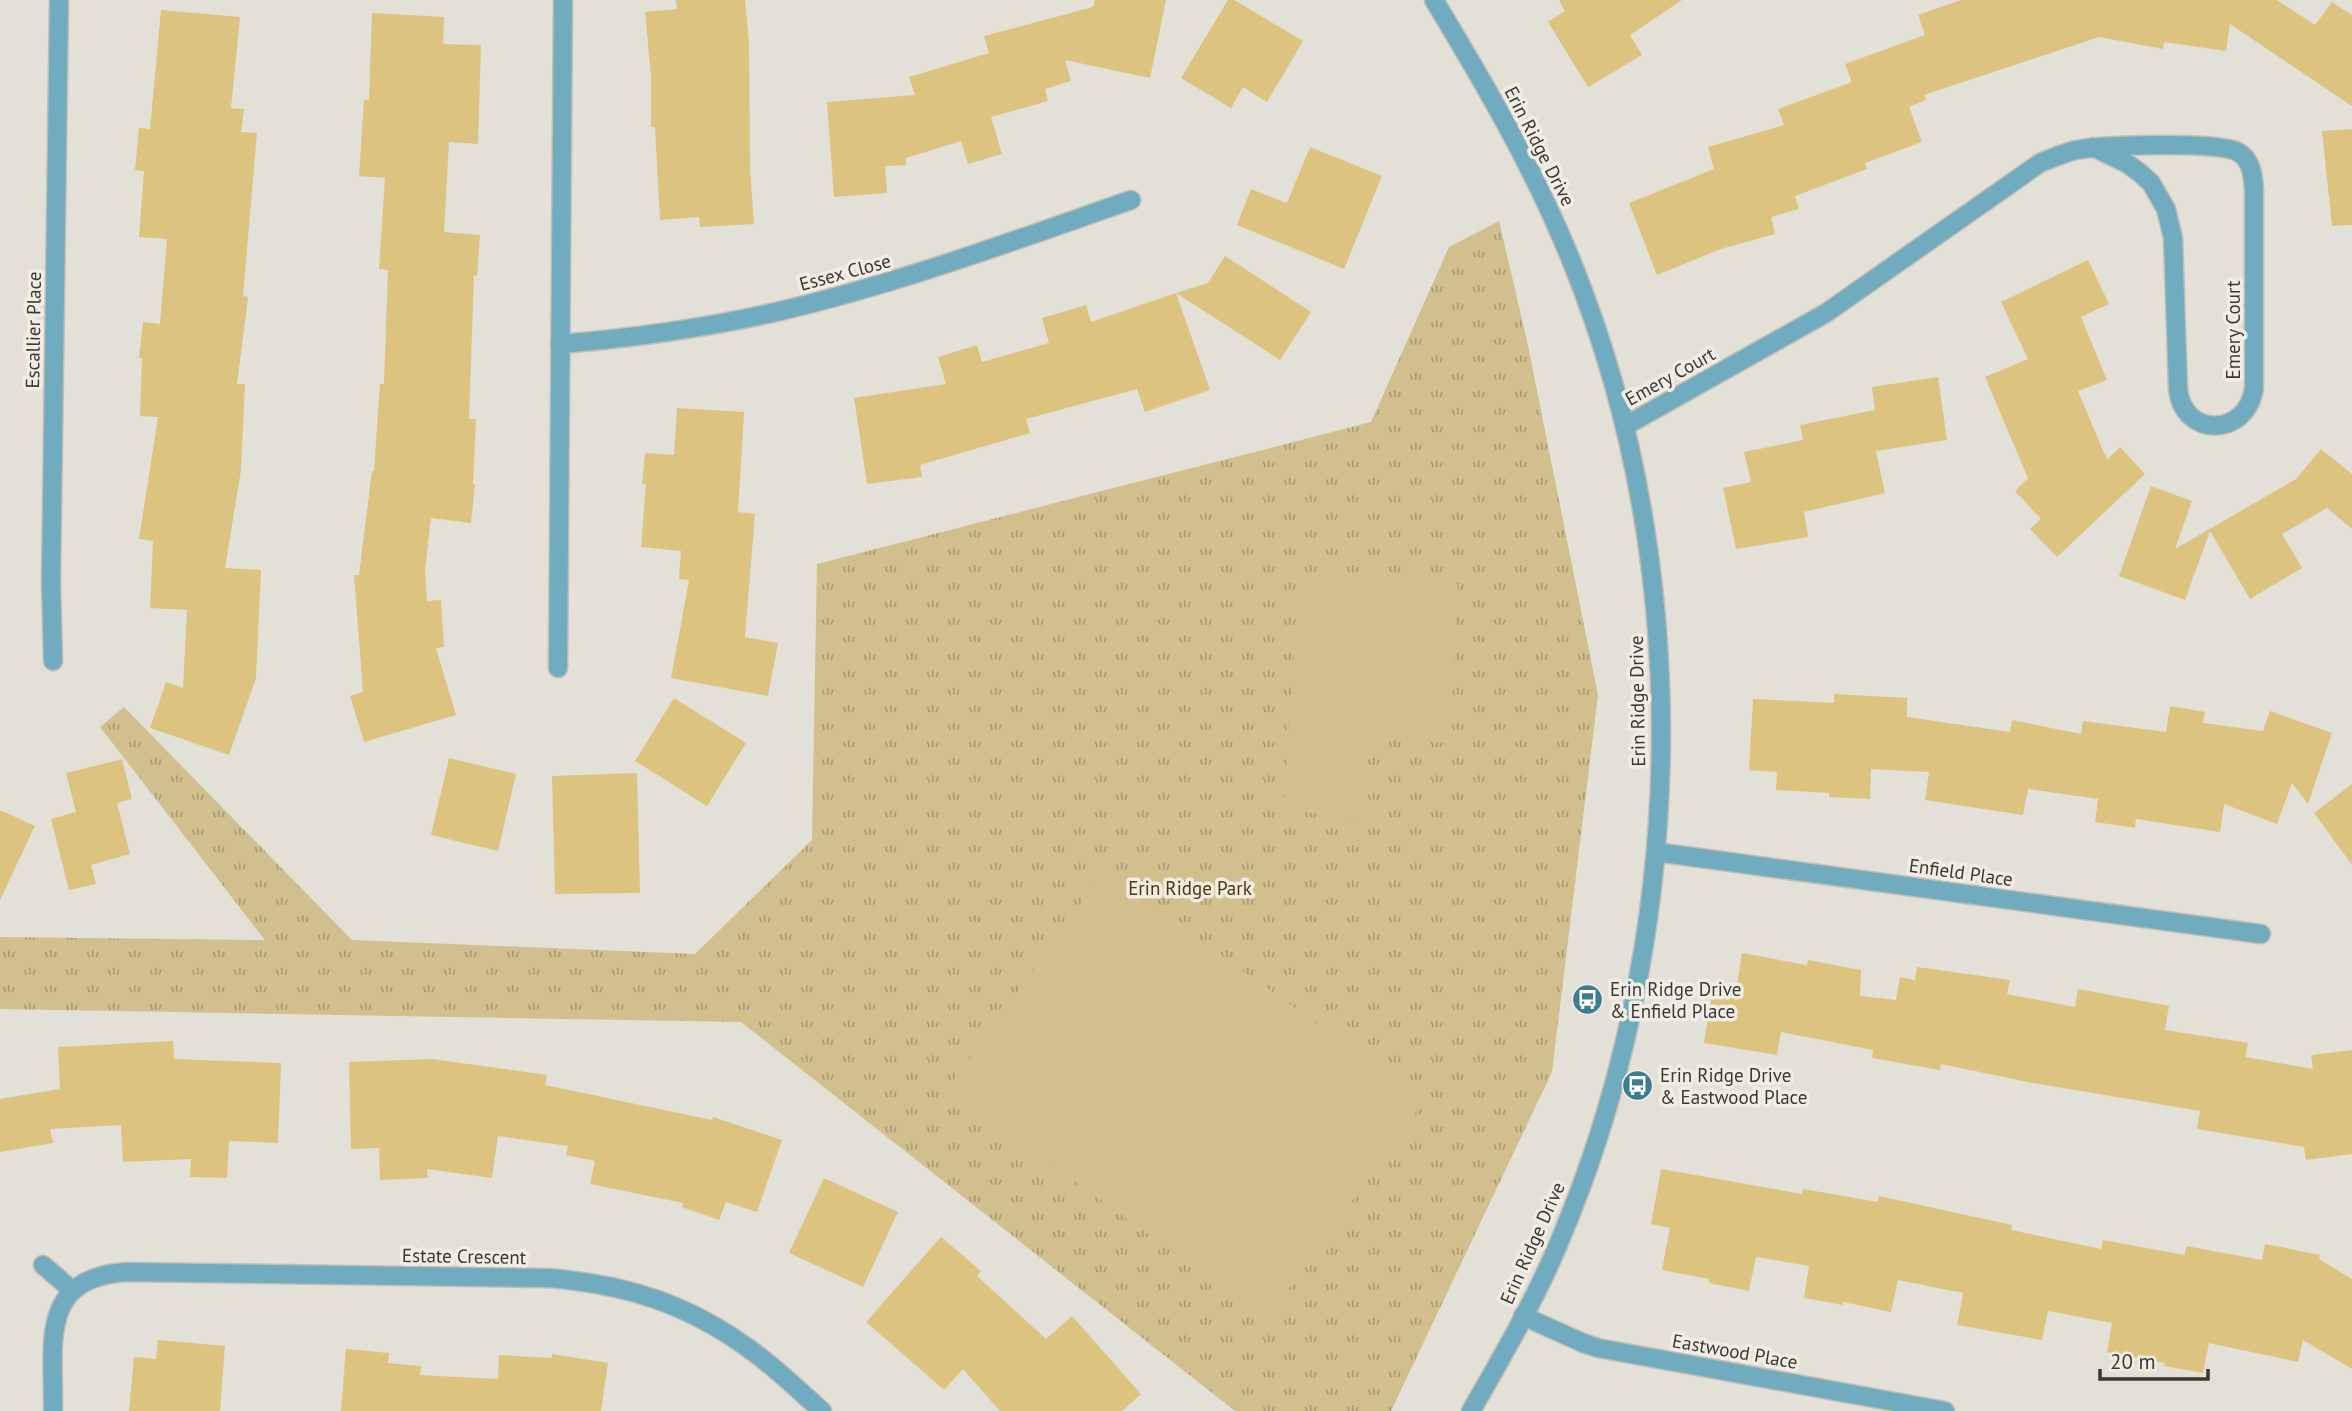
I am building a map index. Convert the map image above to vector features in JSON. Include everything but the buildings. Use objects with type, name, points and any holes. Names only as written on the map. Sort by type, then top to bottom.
[{"type":"street","name":"Escallier Place","points":[[53,661],[51,582],[59,0]]},
{"type":"street","points":[[558,668],[563,0]]},
{"type":"street","name":"Erin Ridge Drive","points":[[1434,0],[1495,103],[1542,191],[1586,300],[1625,426],[1653,584],[1659,649],[1661,751],[1656,852],[1641,966],[1611,1092],[1591,1158],[1558,1246],[1471,1411]]},
{"type":"street","name":"Emery Court","points":[[1625,426],[1826,313],[2040,163],[2074,150],[2094,147],[2142,144],[2236,151],[2246,159],[2252,173],[2253,388],[2248,407],[2234,421],[2208,425],[2191,417],[2183,407],[2178,388],[2174,238],[2166,209],[2151,183],[2140,173],[2094,147]]},
{"type":"street","name":"Essex Close","points":[[560,344],[637,337],[777,312],[917,274],[1131,200]]},
{"type":"street","name":"Enfield Place","points":[[1656,852],[2261,934]]},
{"type":"street","points":[[43,1265],[72,1290],[62,1303],[55,1326],[53,1411]]},
{"type":"street","name":"Estate Crescent","points":[[72,1290],[97,1276],[126,1272],[548,1278],[607,1284],[646,1295],[700,1318],[751,1349],[822,1411]]},
{"type":"street","name":"Eastwood Place","points":[[1523,1316],[1598,1348],[1945,1411]]},
{"type":"green space","name":"Erin Ridge Park","points":[[1499,221],[1527,341],[1598,695],[1552,1072],[1391,1411],[1235,1411],[741,1022],[0,1009],[0,937],[265,940],[100,727],[124,707],[352,940],[695,954],[812,840],[817,564],[1371,422],[1449,247]]},
{"type":"green space","points":[[1299,573],[1458,584],[1450,744],[1363,735],[1361,818],[1284,810]]},
{"type":"green space","points":[[1104,871],[1424,1101],[1267,1319],[947,1090]]},
{"type":"place","name":"Erin Ridge Drive & Enfield Place","points":[[1587,1000]]},
{"type":"place","name":"Erin Ridge Drive & Eastwood Place","points":[[1637,1086]]}]
